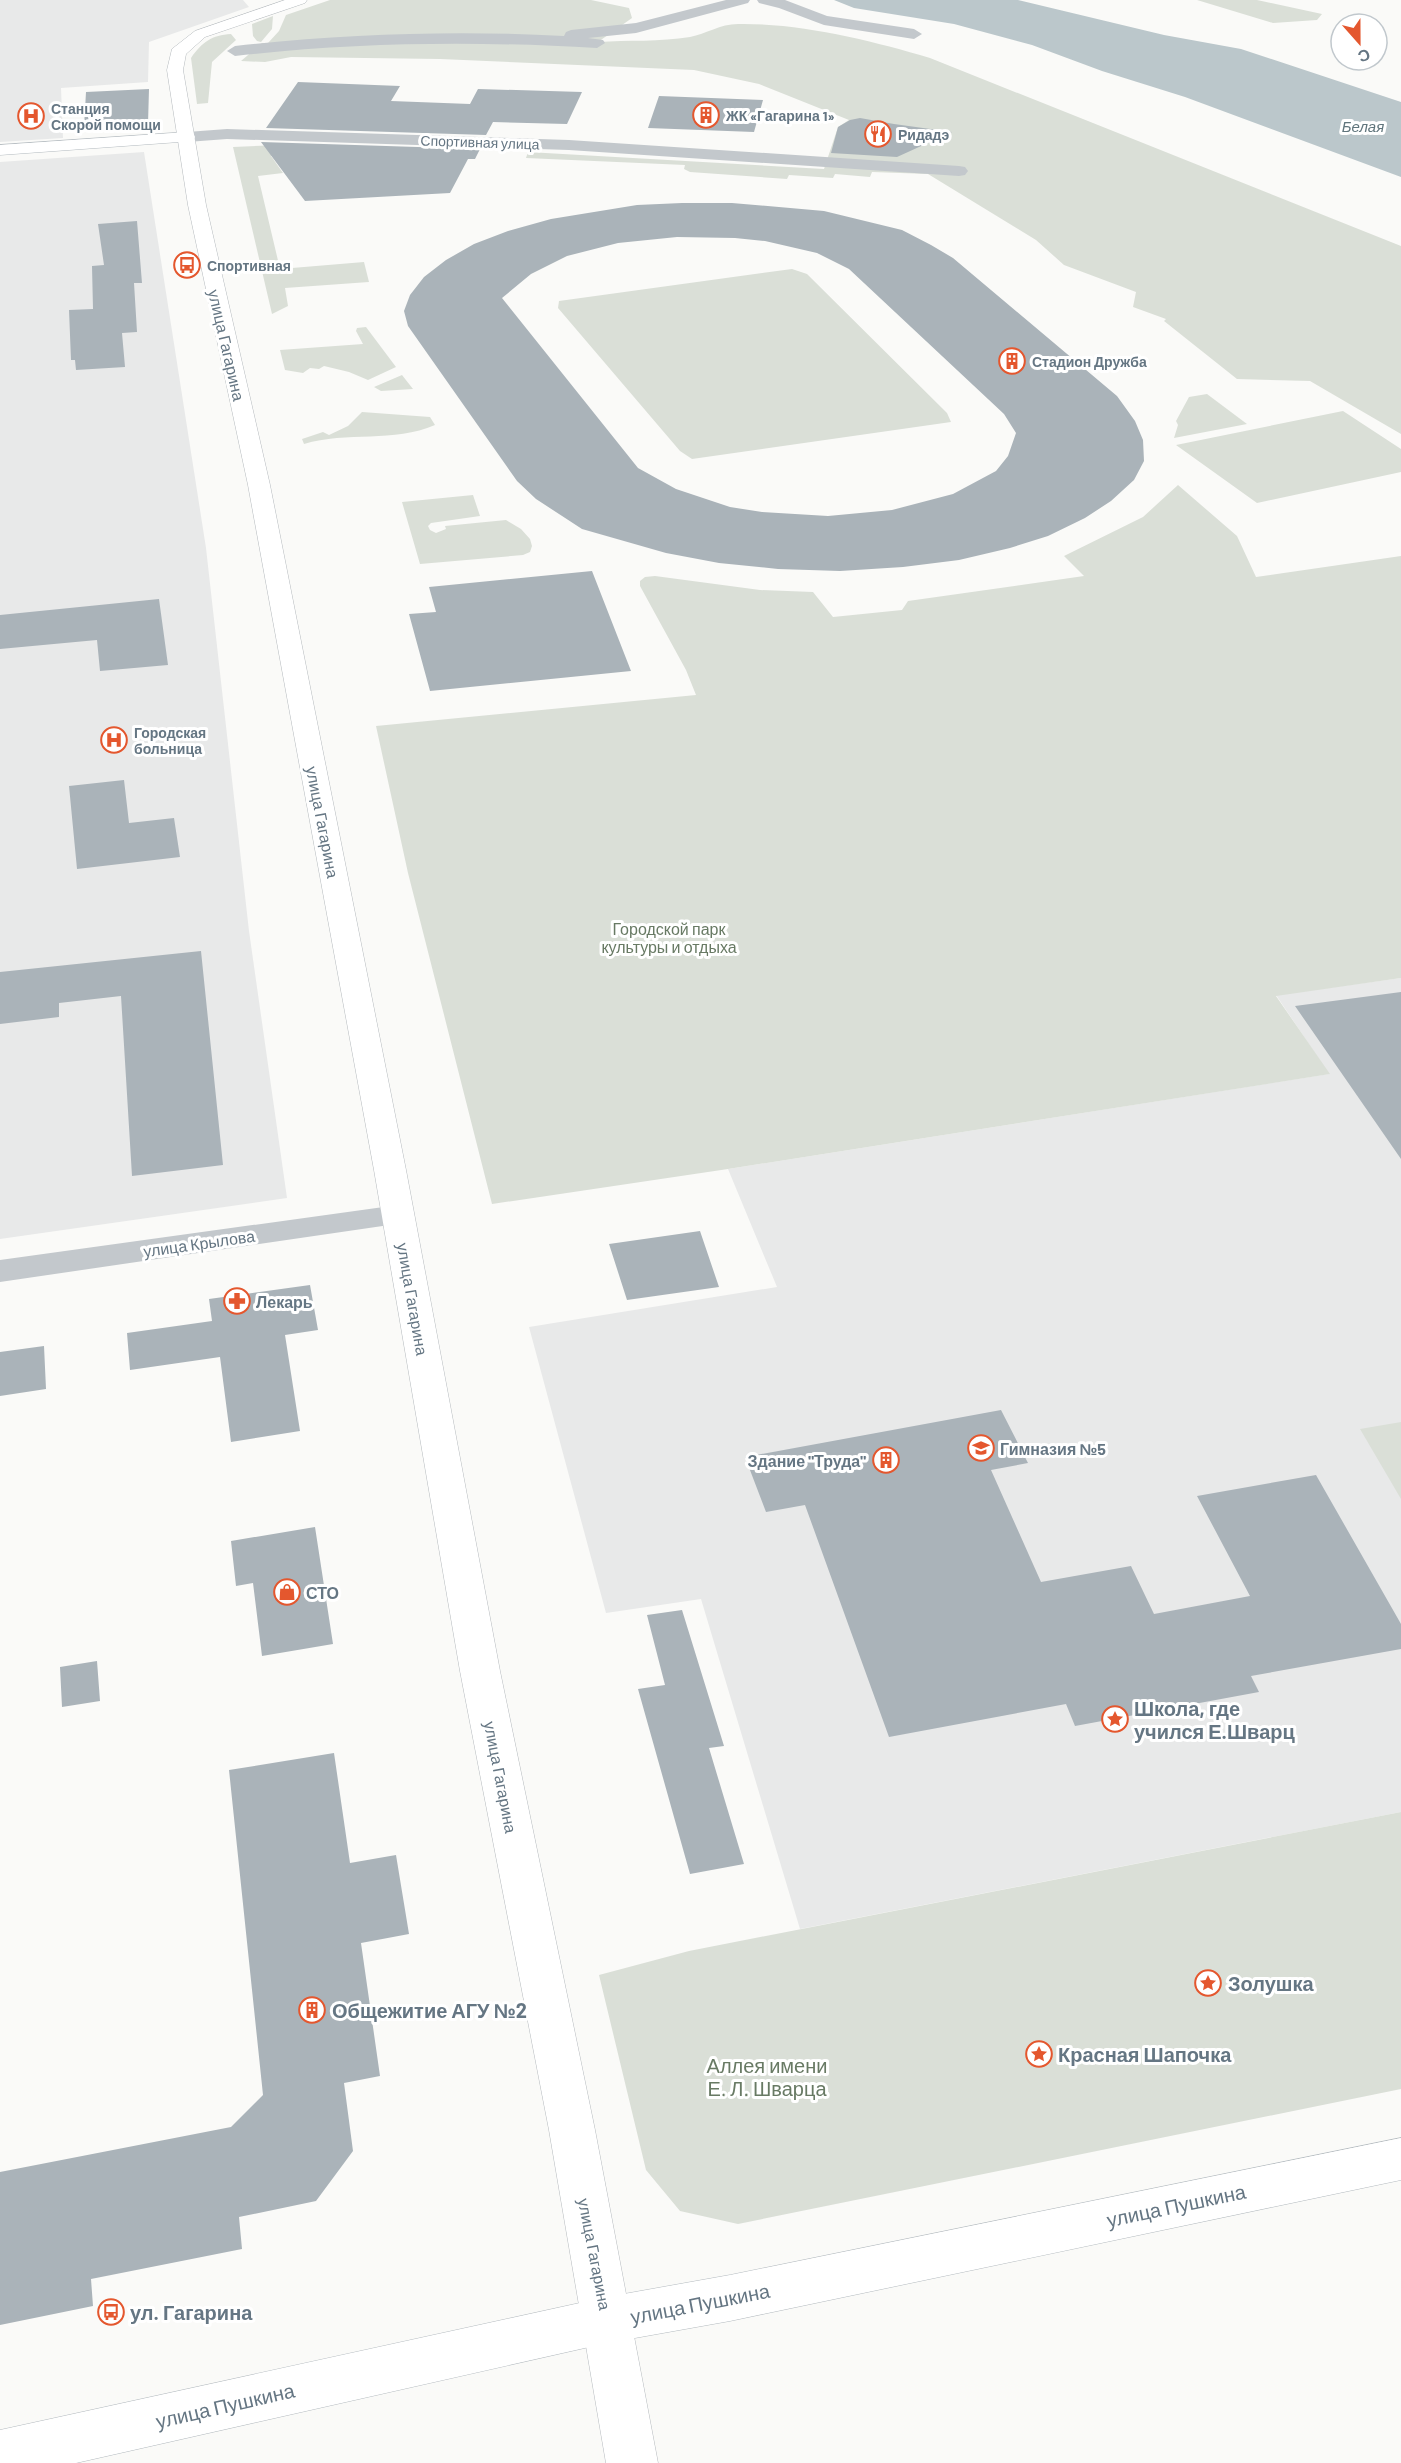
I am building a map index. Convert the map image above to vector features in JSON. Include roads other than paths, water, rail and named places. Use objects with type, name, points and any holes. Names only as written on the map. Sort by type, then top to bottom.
[{"type":"main road","name":"улица Гагарина","points":[[300,0],[200,34],[178,52],[175,70],[207,254],[259,485],[398,1215],[480,1671],[572,2130],[632,2463]]},
{"type":"main road","name":"Спортивная улица","points":[[0,150],[187,137]]},
{"type":"main road","name":"улица Пушкина","points":[[0,2455],[607,2320],[730,2298],[1401,2159]]},
{"type":"street","points":[[764,0],[783,4],[824,20],[914,34]]},
{"type":"street","points":[[513,38],[562,36],[636,28],[728,1]]},
{"type":"street","points":[[235,51],[414,37],[513,38],[597,43]]},
{"type":"street","name":"Спортивная улица","points":[[187,137],[227,134],[569,145],[959,171]]},
{"type":"street","name":"улица Крылова","points":[[0,1271],[398,1215]]},
{"type":"water","name":"Белая","points":[[834,0],[1018,0],[1164,35],[1241,49],[1401,102],[1401,177],[1185,97],[1102,71],[1032,45],[954,24],[854,8]]},
{"type":"place","name":"ЖК «Гагарина 1»","points":[[706,115]]},
{"type":"place","name":"Станция Скорой помощи","points":[[31,116]]},
{"type":"place","name":"Ридадэ","points":[[878,134]]},
{"type":"place","name":"Спортивная","points":[[187,265]]},
{"type":"place","name":"Стадион Дружба","points":[[1012,361]]},
{"type":"place","name":"Городская больница","points":[[114,740]]},
{"type":"place","name":"Лекарь","points":[[237,1301]]},
{"type":"place","name":"Гимназия №5","points":[[981,1448]]},
{"type":"place","name":"Здание \"Труда\"","points":[[886,1460]]},
{"type":"place","name":"СТО","points":[[287,1592]]},
{"type":"place","name":"Школа, где учился Е.Шварц","points":[[1115,1719]]},
{"type":"place","name":"Золушка","points":[[1208,1983]]},
{"type":"place","name":"Общежитие АГУ №2","points":[[312,2010]]},
{"type":"place","name":"Красная Шапочка","points":[[1039,2054]]},
{"type":"place","name":"ул. Гагарина","points":[[111,2312]]},
{"type":"park label","name":"Городской парк культуры и отдыха","points":[[669,937]]},
{"type":"park label","name":"Аллея имени Е. Л. Шварца","points":[[767,2076]]}]
